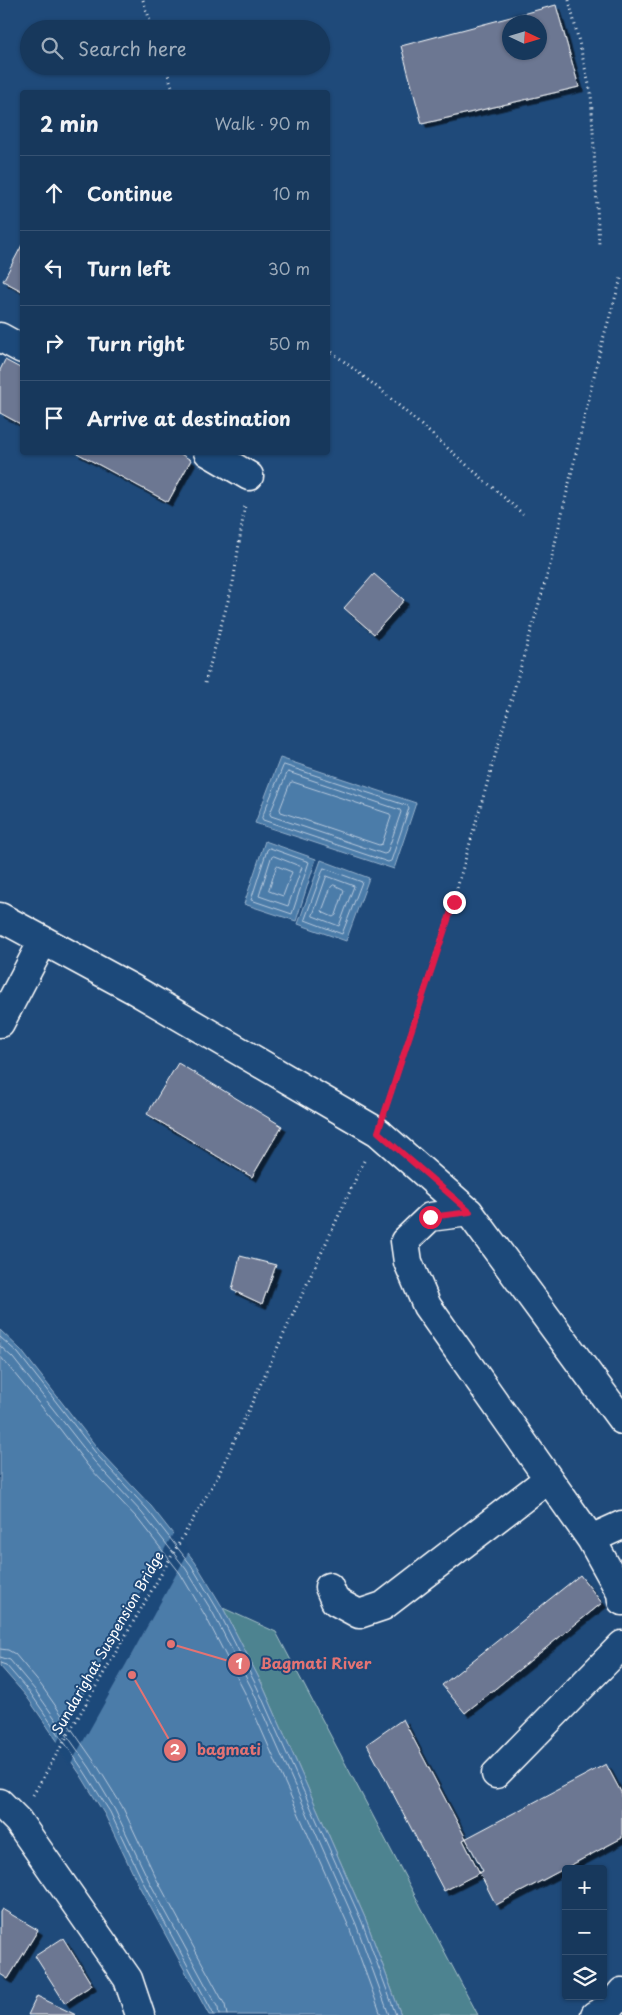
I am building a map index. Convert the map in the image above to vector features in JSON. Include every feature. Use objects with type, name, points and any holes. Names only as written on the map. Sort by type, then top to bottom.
[{"type":"main road","points":[[0,337],[20,348]]},
{"type":"main road","points":[[213,455],[249,476]]},
{"type":"main road","points":[[0,917],[133,989],[378,1132],[470,1212],[622,1420]]},
{"type":"main road","points":[[0,1023],[43,941]]},
{"type":"main road","points":[[470,1212],[430,1217],[405,1241],[408,1262],[427,1306],[591,1539],[620,1593],[622,1601]]},
{"type":"main road","points":[[329,1587],[335,1601],[359,1614],[382,1606],[548,1479]]},
{"type":"main road","points":[[591,1539],[622,1525]]},
{"type":"main road","points":[[496,1774],[622,1646]]},
{"type":"main road","points":[[9,1812],[128,1979],[140,2015]]},
{"type":"main road","points":[[595,2015],[608,2008],[622,1992]]},
{"type":"path","points":[[143,0],[150,20]]},
{"type":"path","points":[[569,0],[591,93],[599,244]]},
{"type":"path","points":[[169,75],[173,90]]},
{"type":"path","name":"Sundarighat Suspension Bridge","points":[[9,1812],[218,1476],[378,1132],[454,902],[542,593],[601,346],[622,276]]},
{"type":"path","points":[[330,351],[382,391],[523,514]]},
{"type":"path","points":[[205,683],[233,583],[249,476]]},
{"type":"green space","points":[[223,1608],[276,1632],[478,2015],[401,2015],[366,1920],[262,1684]]},
{"type":"water","points":[[280,758],[416,803],[394,869],[255,823]]},
{"type":"water","points":[[265,841],[316,859],[296,921],[244,904]]},
{"type":"water","points":[[321,860],[369,878],[346,941],[298,924]]},
{"type":"water","points":[[0,1330],[21,1350],[102,1454],[151,1506],[195,1562],[223,1608],[262,1684],[366,1920],[401,2015],[209,2015],[139,1886],[105,1815],[80,1774],[27,1697],[0,1666]]},
{"type":"pier","points":[[174,1532],[189,1551],[70,1765],[56,1744]]},
{"type":"building","points":[[556,5],[579,87],[422,124],[401,46],[502,19],[502,60],[547,60],[547,15],[518,15]]},
{"type":"building","points":[[20,249],[20,290],[3,281]]},
{"type":"building","points":[[5,360],[20,368],[20,424],[0,413],[0,370]]},
{"type":"building","points":[[81,455],[182,455],[191,460],[168,502]]},
{"type":"building","points":[[374,574],[404,600],[374,634],[344,608]]},
{"type":"building","points":[[178,1063],[282,1126],[252,1177],[147,1114]]},
{"type":"building","points":[[240,1256],[276,1265],[262,1304],[232,1290]]},
{"type":"building","points":[[580,1575],[602,1603],[465,1713],[442,1685]]},
{"type":"building","points":[[403,1719],[483,1871],[444,1891],[367,1744]]},
{"type":"building","points":[[606,1764],[622,1794],[622,1838],[571,1865],[562,1865],[562,1870],[496,1905],[463,1840]]},
{"type":"building","points":[[2,1909],[38,1930],[8,1979],[0,1974],[0,1912]]},
{"type":"building","points":[[63,1938],[92,1985],[65,2003],[35,1956]]},
{"type":"building","points":[[37,1996],[76,2015],[28,2015]]},
{"type":"place","name":"Bagmati River","points":[[171,1644]]},
{"type":"place","name":"bagmati","points":[[132,1675]]},
{"type":"route","points":[[430,1217],[470,1212],[378,1132],[454,902]]}]
